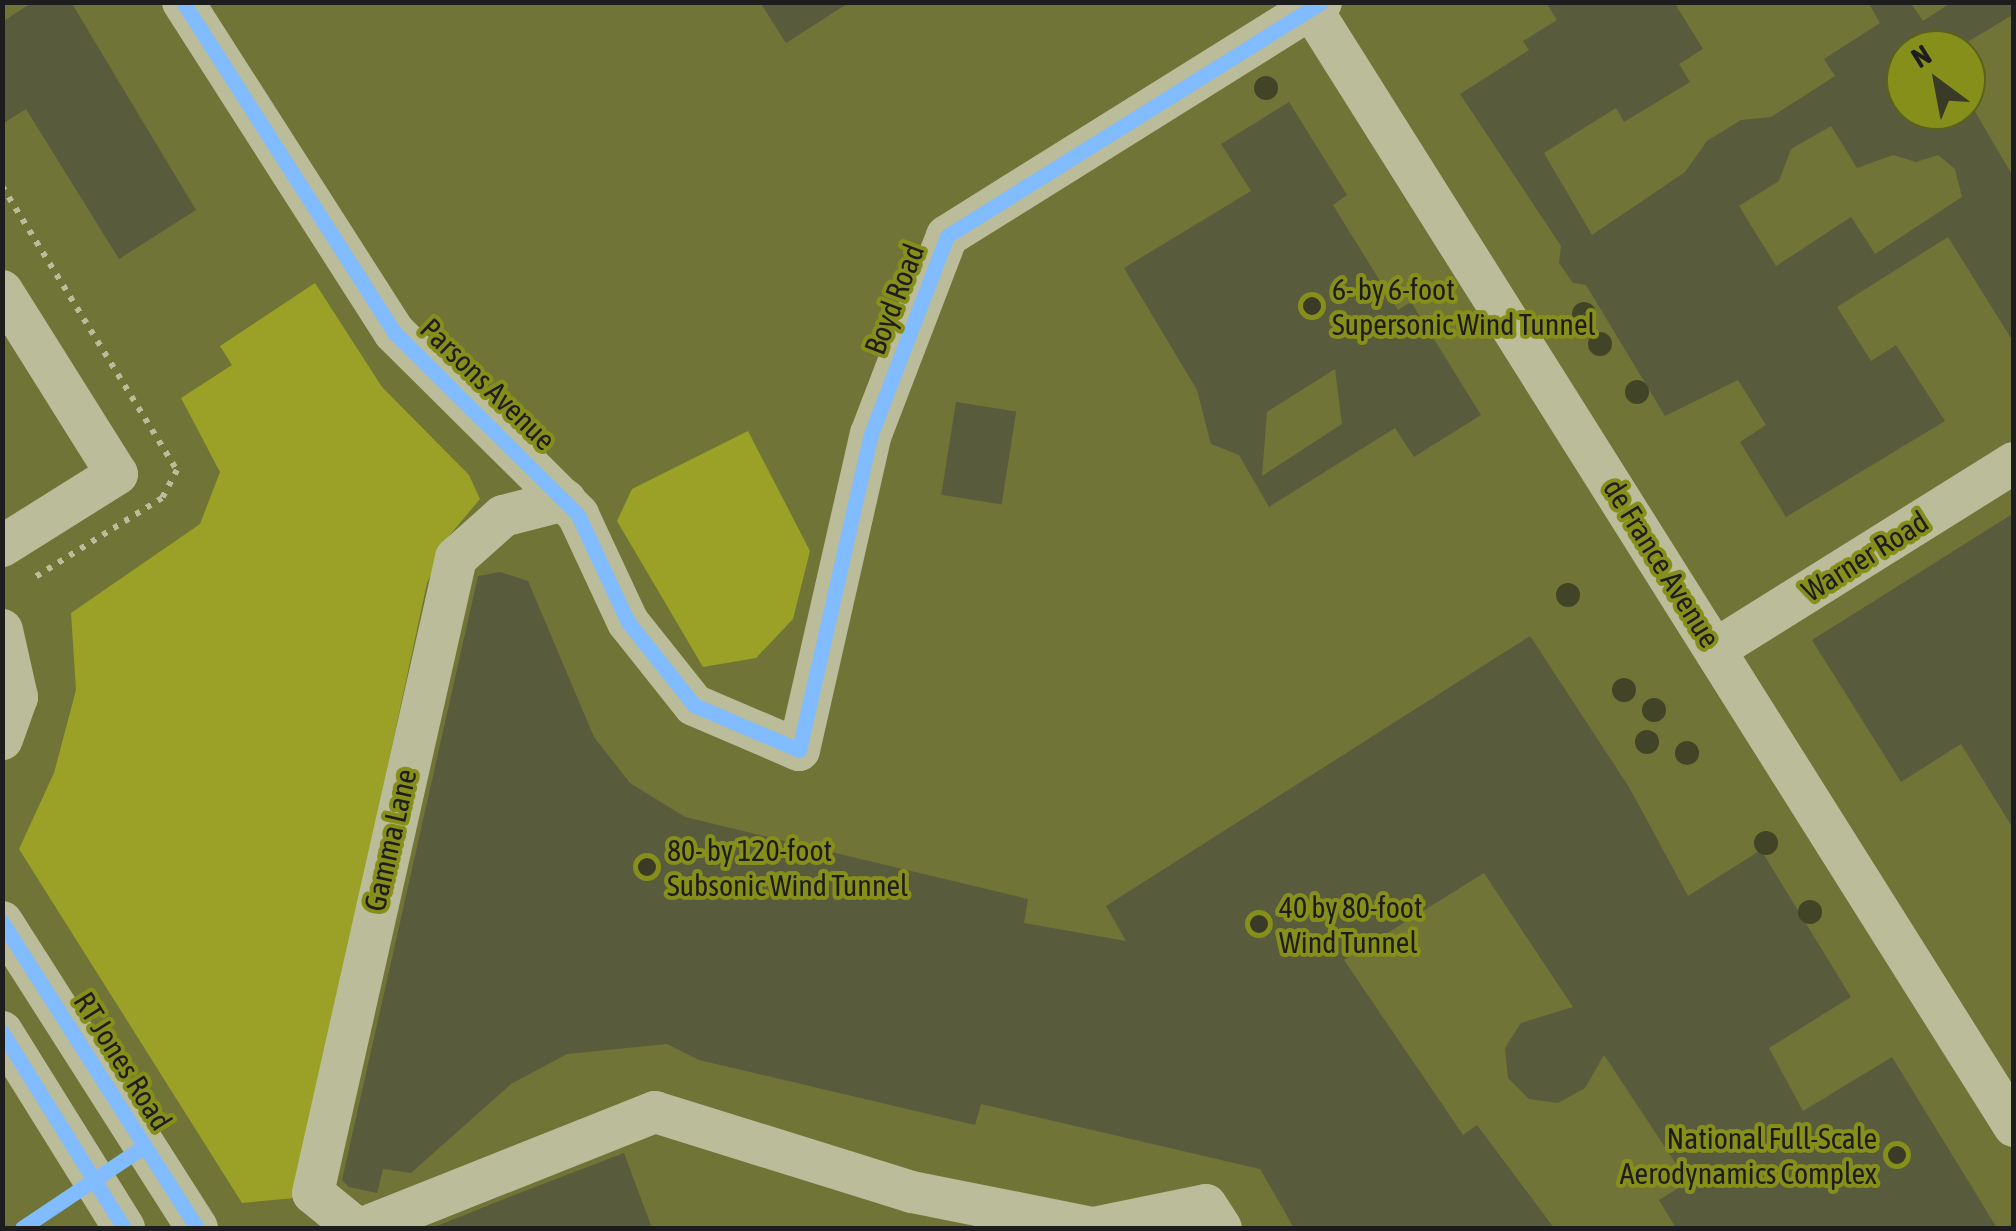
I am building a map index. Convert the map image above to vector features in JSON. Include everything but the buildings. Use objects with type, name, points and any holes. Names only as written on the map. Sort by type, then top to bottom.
[{"type":"street","name":"Parsons Avenue","points":[[183,2],[394,332],[566,500],[628,622],[694,705],[798,750]]},
{"type":"street","name":"de France Avenue","points":[[1313,4],[2014,1126]]},
{"type":"street","name":"Boyd Road","points":[[798,750],[871,434],[948,236],[1313,4]]},
{"type":"street","points":[[2,291],[118,474],[2,546]]},
{"type":"street","name":"Warner Road","points":[[1716,649],[2014,463]]},
{"type":"street","name":"Gamma Lane","points":[[566,500],[504,516],[456,558],[312,1194],[360,1228],[655,1112],[912,1192],[1047,1224],[1092,1228],[1206,1205],[1221,1228]]},
{"type":"street","points":[[2,630],[17,697],[2,739]]},
{"type":"street","name":"RT Jones Road","points":[[2,922],[170,1190],[198,1228]]},
{"type":"street","points":[[2,1032],[117,1226],[170,1190]]},
{"type":"shaded area","points":[[315,283],[382,387],[469,475],[480,499],[449,536],[427,583],[295,1198],[242,1203],[19,849],[54,773],[76,690],[71,613],[200,524],[220,472],[181,398],[232,365],[220,346]]},
{"type":"shaded area","points":[[748,431],[810,551],[793,619],[756,658],[703,667],[617,521],[632,489]]},
{"type":"cycle path","points":[[183,2],[394,332],[578,515],[628,622],[694,705],[799,750],[871,434],[947,236],[1321,2]]},
{"type":"cycle path","points":[[2,922],[197,1228]]},
{"type":"cycle path","points":[[2,1032],[124,1228]]},
{"type":"cycle path","points":[[22,1228],[143,1147]]},
{"type":"place","name":"6- by 6-foot Supersonic Wind Tunnel","points":[[1312,306]]},
{"type":"place","name":"80- by 120-foot Subsonic Wind Tunnel","points":[[647,867]]},
{"type":"place","name":"40 by 80-foot Wind Tunnel","points":[[1259,924]]},
{"type":"place","name":"National Full-Scale Aerodynamics Complex","points":[[1897,1155]]}]
